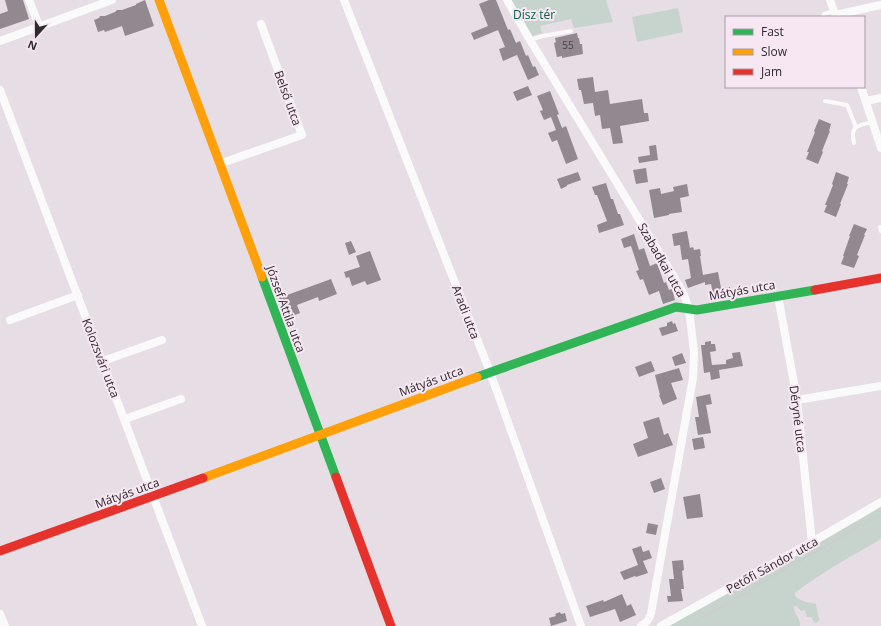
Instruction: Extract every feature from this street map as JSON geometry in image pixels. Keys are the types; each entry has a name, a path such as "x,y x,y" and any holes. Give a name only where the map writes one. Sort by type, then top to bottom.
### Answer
{"street":[{"path":"29,0 39,26"},
{"path":"0,41 112,0"},
{"name":"József Attila utca","path":"159,0 391,626"},
{"name":"Aradi utca","path":"344,0 490,372 581,626"},
{"name":"Szabadkai utca","path":"507,0 684,295 689,309 694,352 693,378 651,613 646,625"},
{"path":"830,0 835,14 881,5"},
{"name":"Belső utca","path":"220,164 302,135 261,24"},
{"path":"861,88 881,148"},
{"name":"Kolozsvári utca","path":"0,90 202,626"},
{"path":"866,100 881,98"},
{"name":"Mátyás utca","path":"0,551 490,372 676,307 697,310 881,278"},
{"path":"10,320 78,295"},
{"name":"Déryné utca","path":"778,296 797,400 812,542"},
{"path":"102,360 162,340"},
{"path":"797,400 881,386"},
{"path":"125,419 181,399"},
{"name":"Petőfi Sándor utca","path":"661,626 881,502"},
{"path":"0,614 5,626"}],"lane":[{"path":"823,16 824,14 835,14"},
{"path":"530,40 571,31"},
{"path":"826,101 847,105 856,127"},
{"path":"854,142 852,135 854,129 857,126 873,122"}],"green space":[{"name":"Dísz tér","path":"510,0 606,0 613,22 574,28 571,19 540,26 542,33 531,36"},
{"path":"678,8 683,32 637,42 632,17"},
{"path":"881,507 881,539 826,571 795,593 795,596 800,600 816,604 820,619 818,622 815,623 812,618 807,617 805,610 801,611 794,606 800,626 667,626 809,549"}],"building":[{"path":"5,0 23,0 29,19 0,29 0,14 8,11"},
{"path":"145,0 154,26 125,36 122,26 105,32 104,30 98,32 94,20 100,16 105,16 117,10 122,10"},
{"path":"489,0 496,0 508,30 510,29 516,43 520,41 526,56 528,55 533,67 535,66 539,75 528,80 517,55 503,61 499,49 505,47 498,30 474,40 471,33 488,26 479,4"},
{"path":"577,33 580,44 582,44 583,54 562,58 562,56 557,57 554,43 556,42 555,38"},
{"path":"593,77 595,92 608,90 610,104 642,99 644,113 648,113 649,121 620,126 623,143 613,144 610,128 602,129 600,115 595,116 593,103 584,104 577,79"},
{"path":"528,86 532,95 517,101 513,92"},
{"path":"550,91 559,114 557,115 562,128 566,126 578,159 566,164 557,140 552,142 548,133 556,130 551,117 544,120 540,111 543,110 537,96"},
{"path":"819,119 831,124 830,131 818,164 806,159 809,152 807,152"},
{"path":"656,145 658,160 639,163 638,157 650,155 649,146"},
{"path":"646,168 648,182 636,184 633,170"},
{"path":"578,172 581,180 561,189 557,179"},
{"path":"836,172 849,177 848,184 836,217 824,212"},
{"path":"606,183 611,199 613,199 618,214 620,214 624,225 599,233 597,225 607,221 597,195 595,195 592,187"},
{"path":"687,184 689,196 680,198 682,212 654,218 649,190 660,188 661,194 674,191 673,187"},
{"path":"854,224 867,229 857,255 859,256 854,268 841,264"},
{"path":"687,231 690,248 693,247 694,250 700,249 703,275 718,272 721,288 730,287 731,297 714,299 711,284 705,285 705,282 688,288 685,280 691,278 688,259 682,260 680,245 674,246 672,234"},
{"path":"634,234 639,250 644,248 650,266 657,263 664,283 666,282 669,290 672,289 675,300 663,304 659,291 649,295 643,279 640,280 636,271 639,270 631,246 624,248 621,239"},
{"path":"351,241 356,252 349,255 345,243"},
{"path":"370,251 381,280 367,285 365,281 352,286 349,277 346,278 344,272 360,267 356,256"},
{"path":"331,279 337,294 319,301 318,297 297,305 300,313 287,318 279,298"},
{"path":"672,321 673,324 675,323 678,331 662,336 659,328 667,326 667,323"},
{"path":"711,341 711,344 715,344 716,351 710,352 712,365 726,364 726,360 733,358 732,353 740,352 743,366 719,370 720,378 711,380 710,372 704,373 701,345 705,345 705,342"},
{"path":"682,353 686,363 675,366 672,357"},
{"path":"651,361 655,371 639,377 635,367"},
{"path":"679,368 683,380 671,383 677,399 663,405 659,395 655,375"},
{"path":"710,394 712,404 706,405 711,433 698,435 695,417 699,417 696,397"},
{"path":"659,417 664,435 668,433 673,445 638,457 633,444 648,438 643,422"},
{"path":"703,437 705,448 694,450 692,439"},
{"path":"661,478 665,489 654,493 650,482"},
{"path":"700,494 703,517 687,519 683,497"},
{"path":"648,523 658,525 656,535 646,533"},
{"path":"641,546 643,552 649,550 652,558 643,561 648,573 624,580 620,572 638,565 632,549"},
{"path":"683,560 684,570 682,571 684,589 681,589 683,601 668,602 667,596 671,596 669,579 674,579 672,561"},
{"path":"622,594 627,606 631,604 636,615 620,622 615,609 590,617 586,606 603,600 604,602"},
{"path":"560,612 561,614 565,613 567,621 551,626 549,618 556,616 555,614"}],"tram line":[{"path":"688,626 881,514"}],"traffic: fast":[{"path":"262,277 336,477"},
{"path":"477,377 676,307 697,310 815,290"}],"traffic: slow":[{"path":"159,0 262,277"},
{"path":"203,478 477,377"}],"traffic: jam":[{"path":"815,290 881,278"},
{"path":"336,477 391,626"},
{"path":"0,551 203,478"}]}
